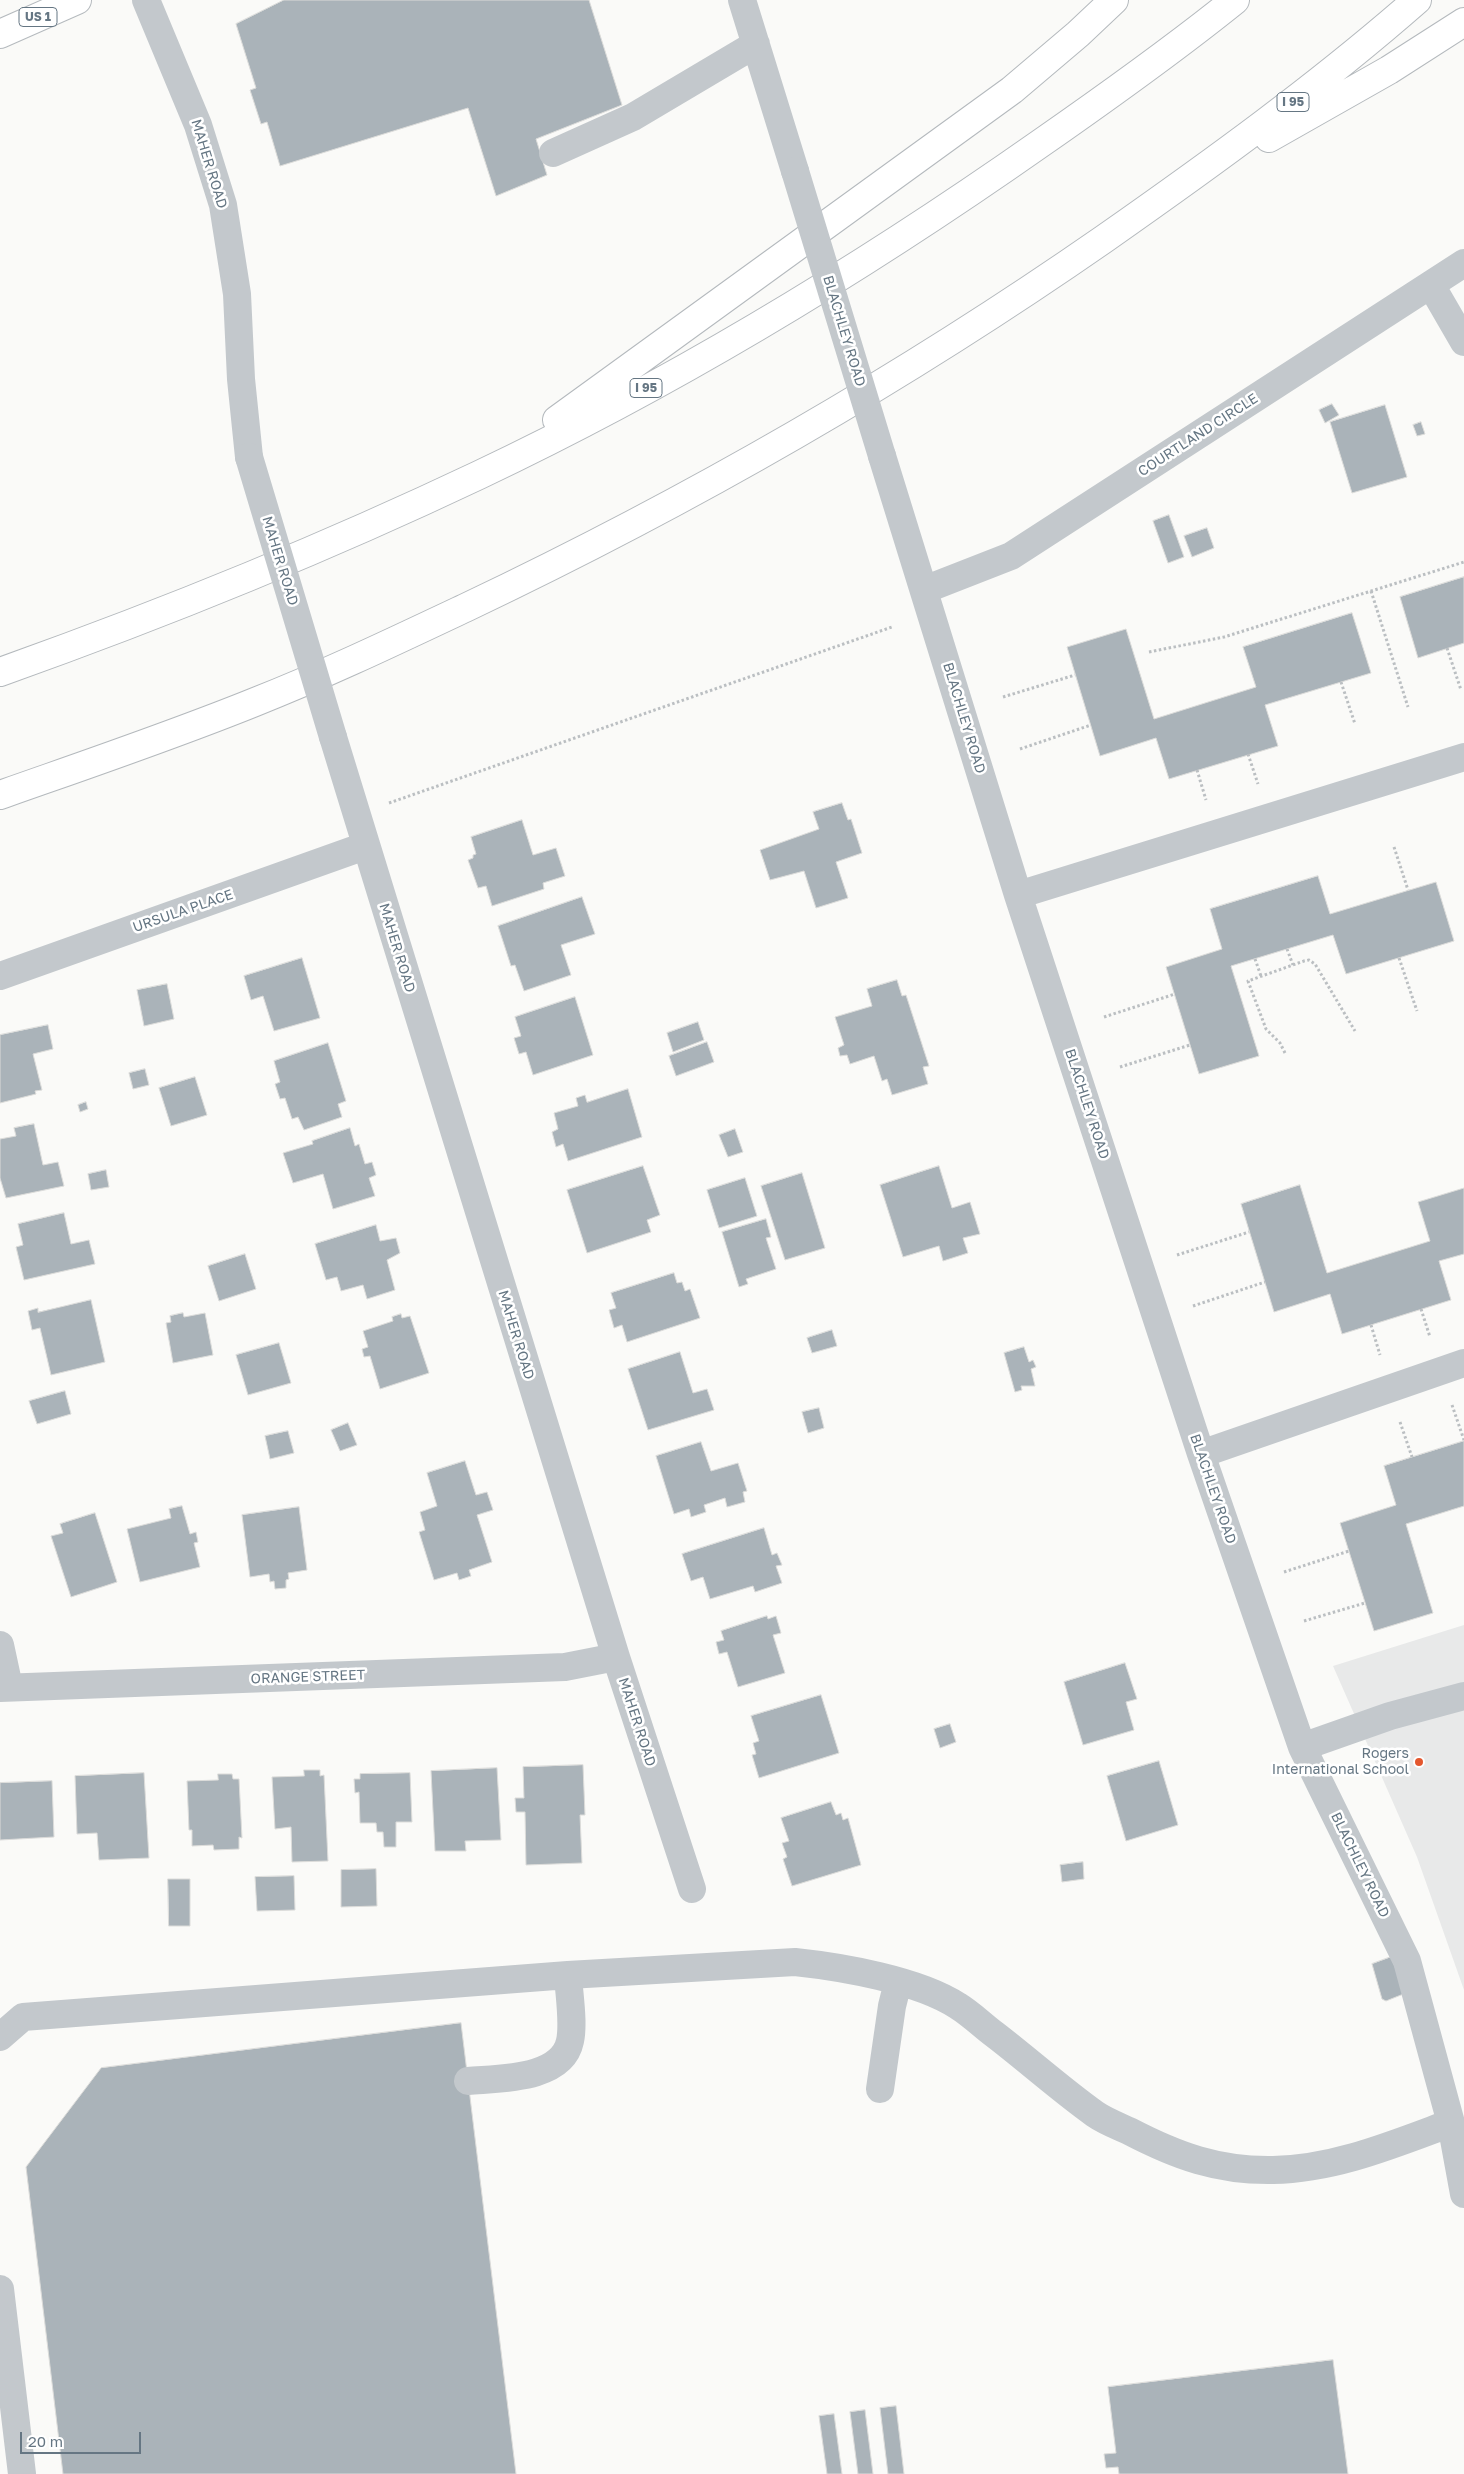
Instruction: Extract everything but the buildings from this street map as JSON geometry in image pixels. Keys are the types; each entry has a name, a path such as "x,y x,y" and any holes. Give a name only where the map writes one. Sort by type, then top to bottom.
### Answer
{"main road":[{"name":"US 1","path":"0,34 77,0"},
{"path":"483,474 1012,90 1078,34 1114,0"},
{"name":"I 95","path":"0,672 212,593 352,534 483,474 611,408 740,336 865,260 985,182 1106,98 1236,0"},
{"name":"I 95","path":"0,795 117,755 256,702 392,643 526,579 640,521 788,441 916,363 1040,283 1163,197 1281,111 1417,0"},
{"path":"1163,197 1389,70 1464,22"}],"street":[{"name":"MAHER ROAD","path":"146,0 198,125 223,205 237,294 241,378 249,457 365,846 616,1657 692,1889"},
{"name":"BLACHLEY ROAD","path":"742,0 1018,895 1200,1454 1302,1747 1408,1961 1451,2123 1464,2194"},
{"path":"553,153 633,117 756,44"},
{"name":"COURTLAND CIRCLE","path":"924,590 1011,556 1464,263"},
{"path":"1431,284 1464,342"},
{"path":"1018,895 1464,758"},
{"name":"URSULA PLACE","path":"0,976 365,846"},
{"path":"1200,1454 1464,1363"},
{"path":"0,1645 4,1688"},
{"name":"ORANGE STREET","path":"4,1688 565,1667 616,1657"},
{"path":"1302,1747 1390,1716 1464,1696"},
{"path":"0,2037 24,2017 568,1975 795,1962 822,1965 898,1982 930,1992 958,2005 1096,2115 1153,2144 1190,2159 1230,2169 1274,2170 1314,2166 1349,2159 1451,2123"},
{"path":"468,2081 530,2075 557,2062 566,2053 570,2040 568,1975"},
{"path":"880,2088 892,2006 898,1982"},
{"path":"0,2289 22,2474"}],"path":[{"path":"1149,652 1224,638 1464,562"},
{"path":"1371,591 1408,707"},
{"path":"386,804 892,627"},
{"path":"1447,648 1461,690"},
{"path":"1004,697 1075,675"},
{"path":"1342,682 1355,724"},
{"path":"1020,749 1091,725"},
{"path":"1248,754 1260,792"},
{"path":"1197,770 1208,808"},
{"path":"1394,847 1408,890"},
{"path":"1287,949 1293,965"},
{"path":"1399,958 1417,1011"},
{"path":"1255,959 1262,976"},
{"path":"1285,1053 1280,1043 1266,1029 1248,981 1293,965 1313,961 1355,1031"},
{"path":"1104,1017 1175,994"},
{"path":"1120,1067 1190,1045"},
{"path":"1177,1255 1249,1232"},
{"path":"1193,1306 1265,1282"},
{"path":"1421,1310 1433,1347"},
{"path":"1371,1325 1383,1363"},
{"path":"1452,1402 1464,1440"},
{"path":"1399,1419 1412,1457"},
{"path":"1284,1572 1349,1551"},
{"path":"1304,1622 1365,1603"}],"shaded area":[{"name":"Rogers International School","path":"1464,1625 1464,1990 1417,1857 1333,1666"}],"place":[{"name":"Rogers International School","path":"1419,1762"}]}
